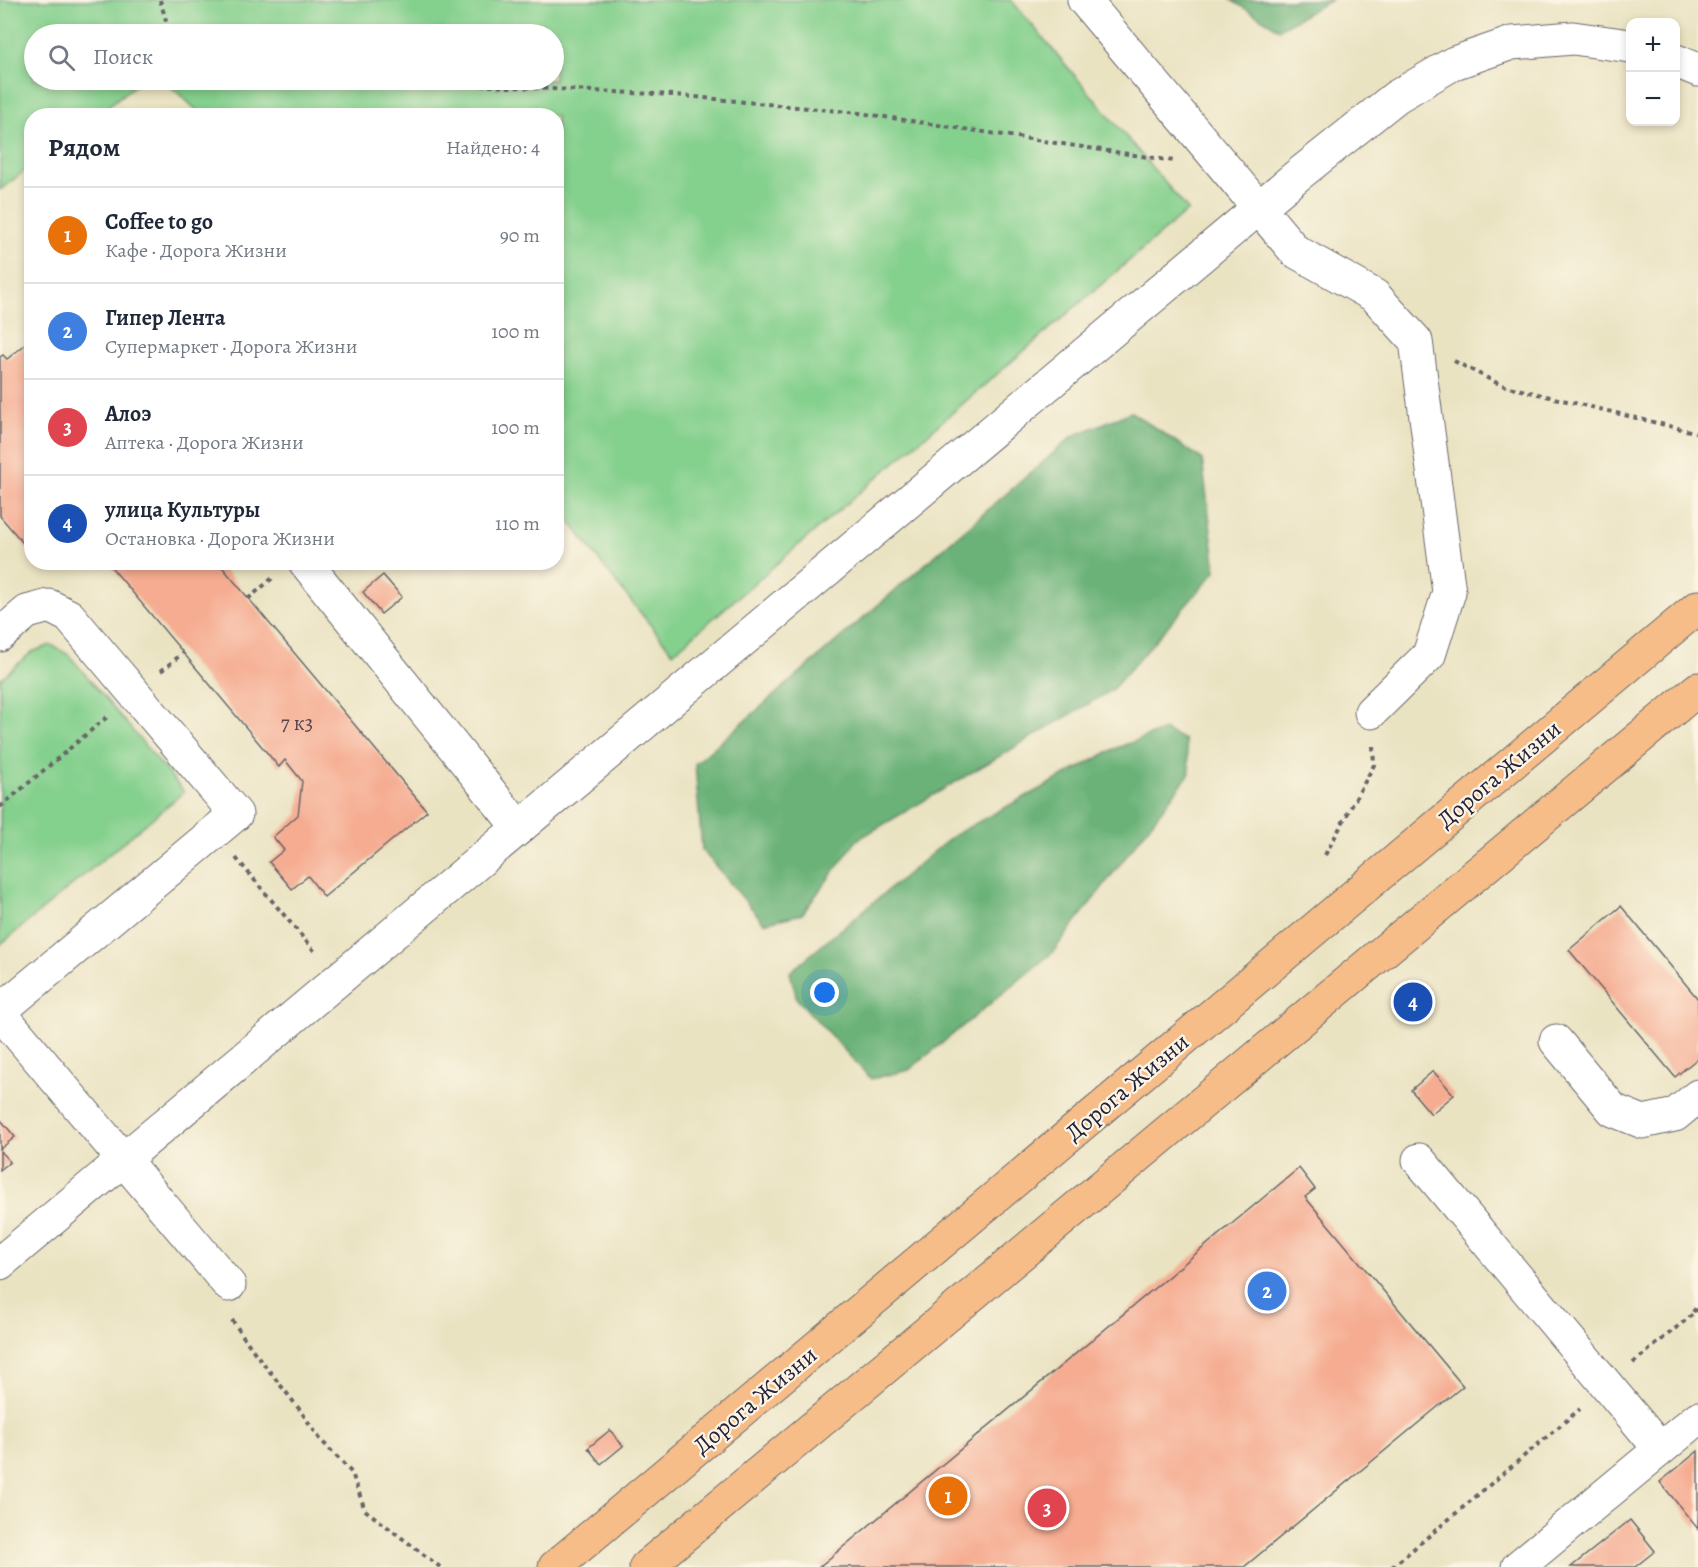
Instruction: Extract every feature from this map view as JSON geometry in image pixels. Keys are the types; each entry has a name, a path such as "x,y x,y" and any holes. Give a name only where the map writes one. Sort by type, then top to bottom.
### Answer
{"main road":[{"name":"Дорога Жизни","path":"555,1567 1698,607"},
{"path":"651,1564 1698,689"}],"street":[{"path":"1084,0 1295,251 1375,296 1416,341 1449,592 1430,655 1371,712"},
{"path":"0,1263 1258,208 1396,97 1454,63 1512,43 1574,38 1626,45"},
{"path":"1680,63 1698,70"},
{"path":"297,570 519,828"},
{"path":"0,635 27,612 49,606 69,616 236,814 0,1012 229,1285"},
{"path":"1556,1041 1613,1110 1642,1122 1675,1115 1698,1096"},
{"path":"1419,1160 1660,1449"},
{"path":"1518,1567 1698,1418"}],"path":[{"path":"160,0 167,24"},
{"path":"564,90 674,95 847,112 1181,162"},
{"path":"1416,341 1501,385 1698,433"},
{"path":"248,599 288,570"},
{"path":"0,807 183,653"},
{"path":"1325,855 1374,765 1371,712"},
{"path":"214,832 338,980"},
{"path":"229,1285 232,1320 320,1439 352,1473 364,1510 440,1567"},
{"path":"1690,1315 1698,1305"},
{"path":"1392,1567 1698,1310"}],"green space":[{"path":"0,0 1011,0 1188,210 673,653 564,514 564,108 194,108 175,90 564,90 564,24 24,24 24,90 129,90 105,108 24,108 24,171 0,190"},
{"path":"1231,0 1331,0 1279,29"},
{"path":"1131,412 1202,459 1216,571 1112,690 857,840 802,914 764,923 702,850 695,764 1073,436"},
{"path":"51,645 69,655 184,792 0,945 0,679 32,652"},
{"path":"1164,730 1185,740 1190,773 1052,953 909,1070 871,1079 797,999 790,972 954,835 1114,749"}],"building":[{"path":"24,345 24,544 0,516 0,357 3,355 7,359"},
{"path":"114,570 225,570 427,811 324,897 308,876 292,889 269,862 284,850 273,837 298,815 302,781 285,760 279,767"},
{"path":"383,575 402,597 381,614 363,592"},
{"path":"1621,906 1698,999 1698,1058 1675,1077 1569,950"},
{"path":"1433,1071 1454,1095 1431,1114 1411,1090"},
{"path":"0,1119 15,1137 0,1149"},
{"path":"0,1151 10,1162 0,1170"},
{"path":"1299,1168 1315,1189 1305,1197 1463,1386 1244,1567 819,1567"},
{"path":"610,1430 623,1446 601,1464 588,1448"},
{"path":"1698,1451 1698,1529 1660,1482"},
{"path":"1630,1520 1655,1551 1635,1567 1571,1567"}],"place":[{"name":"улица Культуры","path":"1413,1002"},
{"name":"Гипер Лента","path":"1267,1291"},
{"name":"Coffee to go","path":"948,1496"},
{"name":"Алоэ","path":"1047,1508"}]}
